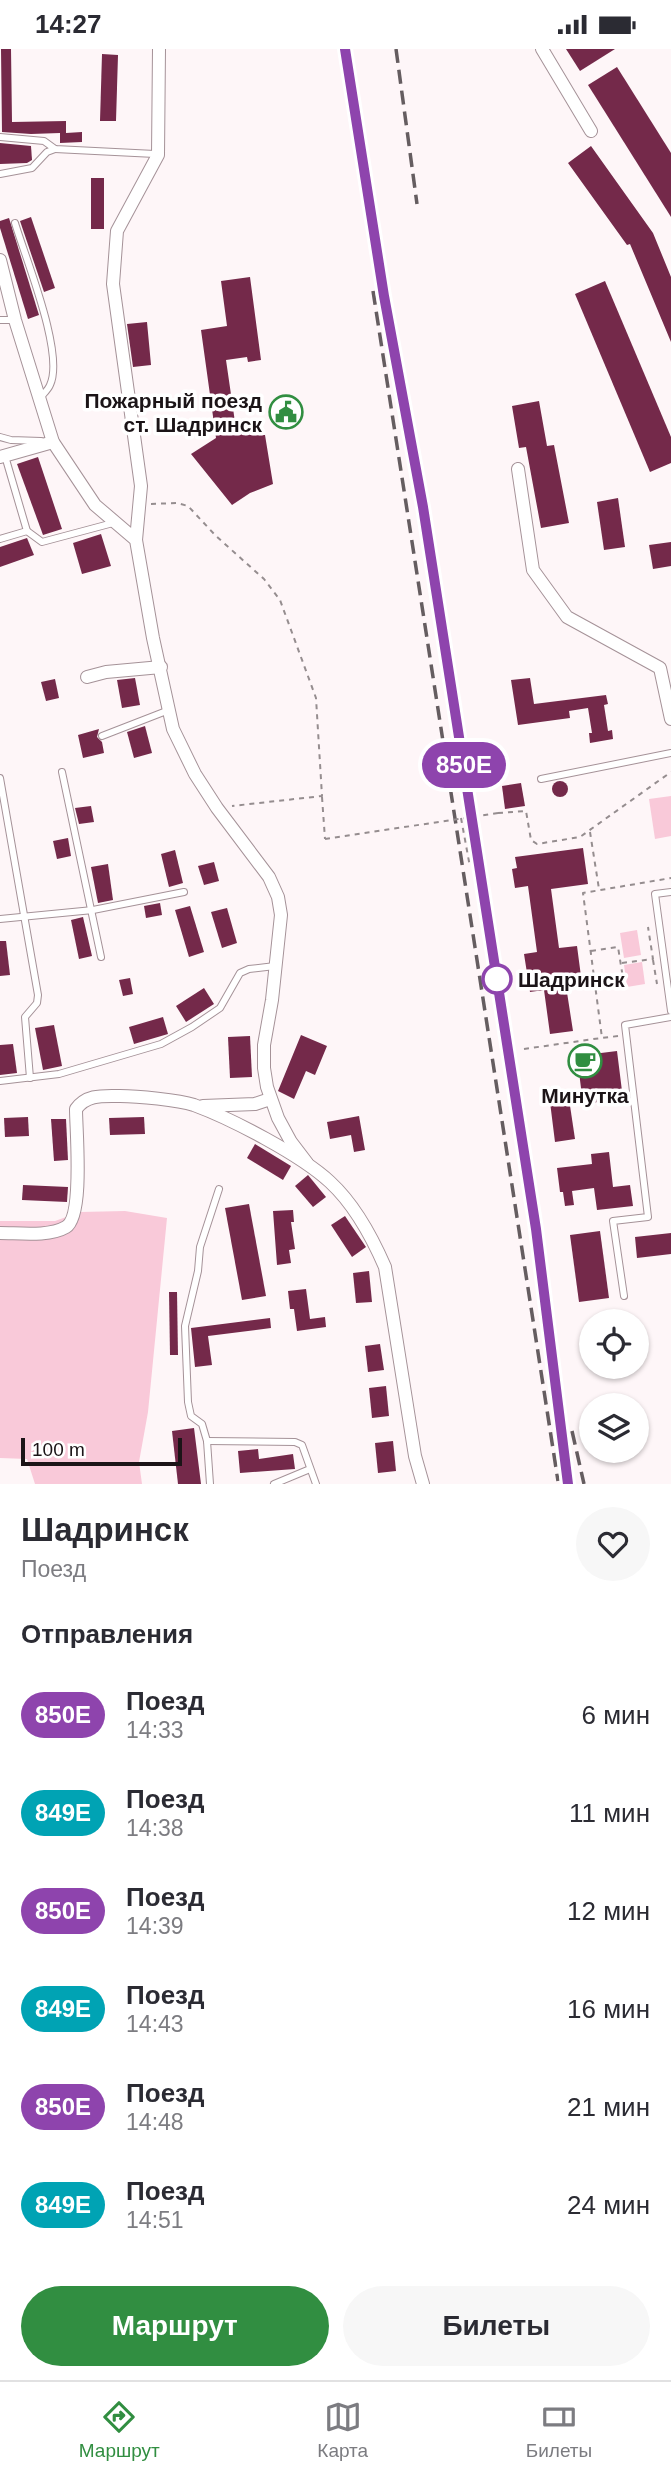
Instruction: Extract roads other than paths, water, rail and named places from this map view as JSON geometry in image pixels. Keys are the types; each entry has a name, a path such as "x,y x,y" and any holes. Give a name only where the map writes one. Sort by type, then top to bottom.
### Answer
{"street":[{"path":"159,49 159,155 117,231 113,283 141,486 136,540 173,729 195,774 217,808 263,868 278,897 281,915 264,1045 264,1068 270,1098 291,1142 307,1163"},
{"path":"542,49 591,131"},
{"path":"0,260 15,320 53,442 95,505 136,540"},
{"path":"2,456 53,442"},
{"path":"518,468 533,570 567,617 660,669 671,719"},
{"path":"87,677 106,672 161,667"},
{"path":"0,1233 45,1232 65,1228 73,1221 77,1201 76,1109 82,1101 93,1096 127,1096 195,1106 255,1104 270,1098"},
{"path":"195,1106 230,1121 307,1163 331,1183 373,1239 385,1267 415,1456 423,1484"}],"lane":[{"path":"0,137 44,141 55,149"},
{"path":"0,174 32,168 47,152 55,149 155,155"},
{"path":"15,223 51,338 53,373 50,386 40,398"},
{"path":"0,320 15,320"},
{"path":"0,437 53,442"},
{"path":"2,456 27,531 42,542 115,522"},
{"path":"0,539 27,531"},
{"path":"102,736 169,710"},
{"path":"541,779 671,753"},
{"path":"62,772 101,957"},
{"path":"0,778 38,995 37,1003 25,1017 30,1078"},
{"path":"0,919 93,911 184,892"},
{"path":"671,892 655,894 671,1011"},
{"path":"0,1081 60,1074 161,1044 220,1008 240,973 249,969 275,966"},
{"path":"624,1296 612,1221 648,1216 625,1025 671,1017"},
{"path":"211,1484 207,1441 202,1424 191,1416 188,1402 185,1327 198,1271 200,1247 219,1189"},
{"path":"207,1441 295,1442 302,1445 317,1484"},
{"path":"274,1484 310,1469"}],"railway":[{"path":"345,49 384,296 423,507 536,1229 568,1484"},
{"path":"396,49 417,204"},
{"path":"373,291 558,1481"},
{"path":"572,1431 584,1484"}],"train":[{"name":"850Е","path":"345,49 384,296 423,507 536,1229 568,1484"}],"place":[{"name":"Пожарный поезд ст. Шадринск","path":"286,412"},
{"name":"Шадринск","path":"497,979"},
{"name":"Минутка","path":"585,1061"}]}
